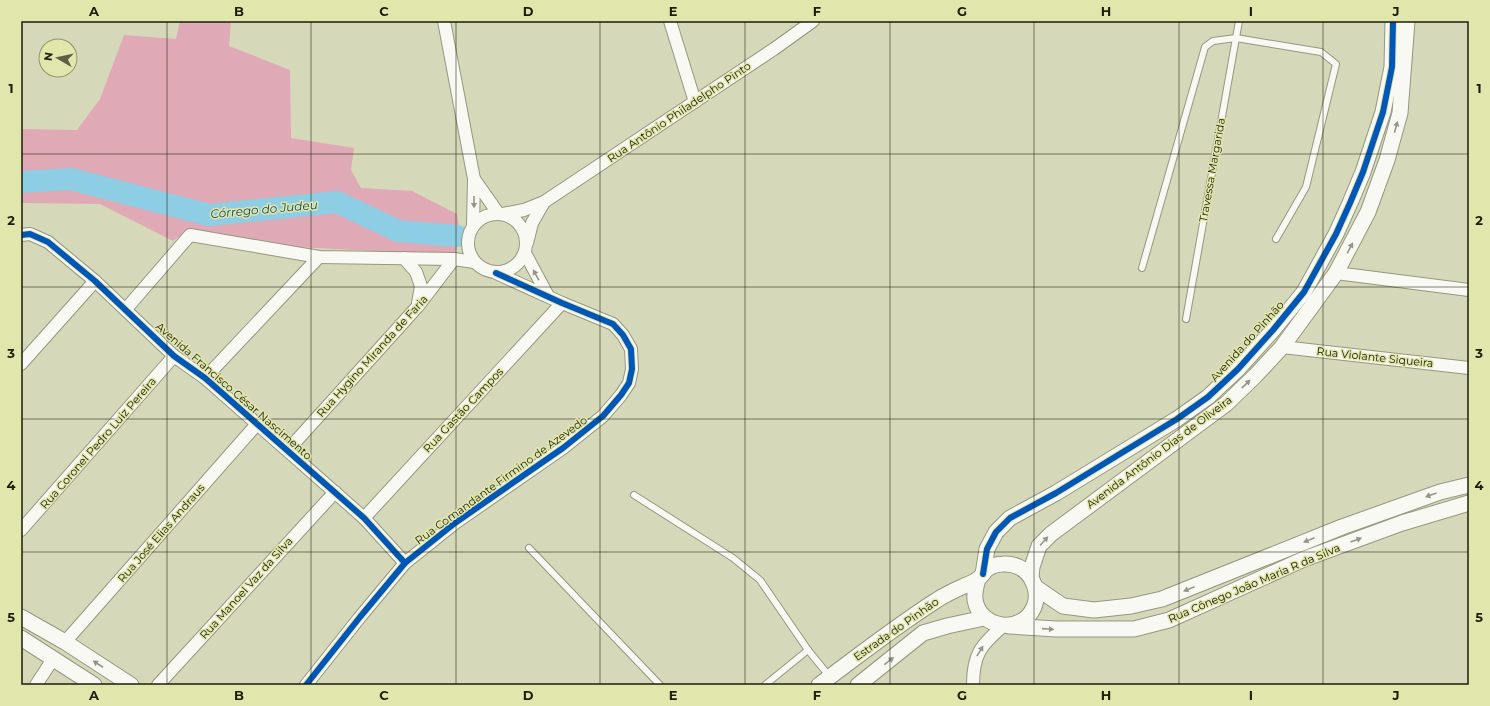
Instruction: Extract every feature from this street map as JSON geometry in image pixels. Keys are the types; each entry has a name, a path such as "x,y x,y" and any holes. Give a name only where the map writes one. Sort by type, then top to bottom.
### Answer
{"street":[{"path":"444,21 474,179 474,225"},
{"name":"Rua Antônio Philadelpho Pinto","path":"544,202 813,21"},
{"name":"Avenida do Pinhão","path":"980,577 987,549 996,532 1010,518 1056,493 1208,398 1238,369 1304,292 1336,234 1350,203 1363,172 1383,112 1392,67 1393,21"},
{"name":"Avenida Antônio Dias de Oliveira","path":"1033,582 1032,566 1039,546 1051,534 1226,404 1255,376 1282,346 1336,273 1368,212 1387,160 1400,113 1407,21"},
{"path":"673,22 694,102"},
{"path":"474,179 500,214 517,222 522,228 525,236 526,248 548,296"},
{"path":"544,202 532,223 526,248 520,261 514,268 496,273 480,268 474,262 469,253 467,243 469,234 479,219 486,215 524,210 544,202"},
{"name":"Avenida Francisco César Nascimento","path":"21,235 30,234 48,242 95,281 174,356 205,378 364,518 405,563"},
{"path":"126,309 190,235 319,257 454,259 474,262"},
{"path":"205,378 319,257"},
{"path":"404,258 416,272 421,286 418,306"},
{"name":"Rua Hygino Miranda de Faria","path":"288,450 418,306 454,259"},
{"name":"Rua Comandante Firmino de Azevedo","path":"306,685 405,563 455,523 563,448 603,416 629,383 632,369 631,349 623,334 613,324 496,273"},
{"path":"1336,273 1469,290"},
{"path":"21,364 95,281"},
{"name":"Rua Gastão Campos","path":"364,518 562,303"},
{"name":"Rua Violante Siqueira","path":"1282,346 1469,368"},
{"name":"Rua Coronel Pedro Luiz Pereira","path":"21,530 174,356"},
{"name":"Rua José Elias Andraus","path":"65,642 257,424"},
{"name":"Rua Cônego João Maria R da Silva","path":"1033,582 1063,606 1094,610 1131,606 1162,599 1342,527 1440,492 1469,485"},
{"name":"Rua Manoel Vaz da Silva","path":"158,685 334,492"},
{"name":"Rua Cônego João Maria R da Silva","path":"1006,626 1056,629 1134,629 1169,620 1304,559 1402,523 1469,503"},
{"path":"973,685 973,669 976,657 986,641 1006,626 1019,623 1028,616 1034,607 1036,597 1033,582 1023,569 1014,565 1004,564 994,566 980,577 975,589 975,600 978,609 984,618 993,623 1006,626"},
{"name":"Estrada do Pinhão","path":"824,681 900,624 947,594 980,577"},
{"path":"21,617 65,642 131,685"},
{"name":"Estrada do Pinhão","path":"858,685 923,633 984,618"},
{"path":"21,638 94,685"},
{"path":"36,685 53,660"}],"lane":[{"name":"Travessa Margarida","path":"1186,319 1239,21"},
{"path":"1142,268 1205,47 1213,41 1236,38 1321,52 1336,64 1306,187 1276,238"},
{"path":"634,495 733,558 760,580 808,650 824,681"},
{"path":"529,548 660,685"},
{"path":"765,685 808,650"}],"shaded area":[{"path":"180,21 220,21 231,23 229,46 290,70 291,138 354,148 351,170 361,188 412,191 457,214 460,234 455,255 297,247 187,231 173,241 100,204 21,203 21,129 77,130 100,99 124,35 176,39"}],"waterway":[{"name":"Córrego do Judeu","path":"21,182 71,179 209,215 337,202 398,231 457,236"}],"cycle path":[{"path":"983,574 987,549 996,532 1010,518 1056,493 1177,419 1208,397 1238,369 1304,292 1336,234 1350,203 1363,172 1383,112 1392,67 1393,21"},
{"path":"21,235 30,234 48,242 95,281 174,356 205,378 364,518 405,563"},
{"path":"306,685 405,563 455,523 563,448 603,416 629,383 632,369 631,349 623,335 613,324 496,273"}]}
